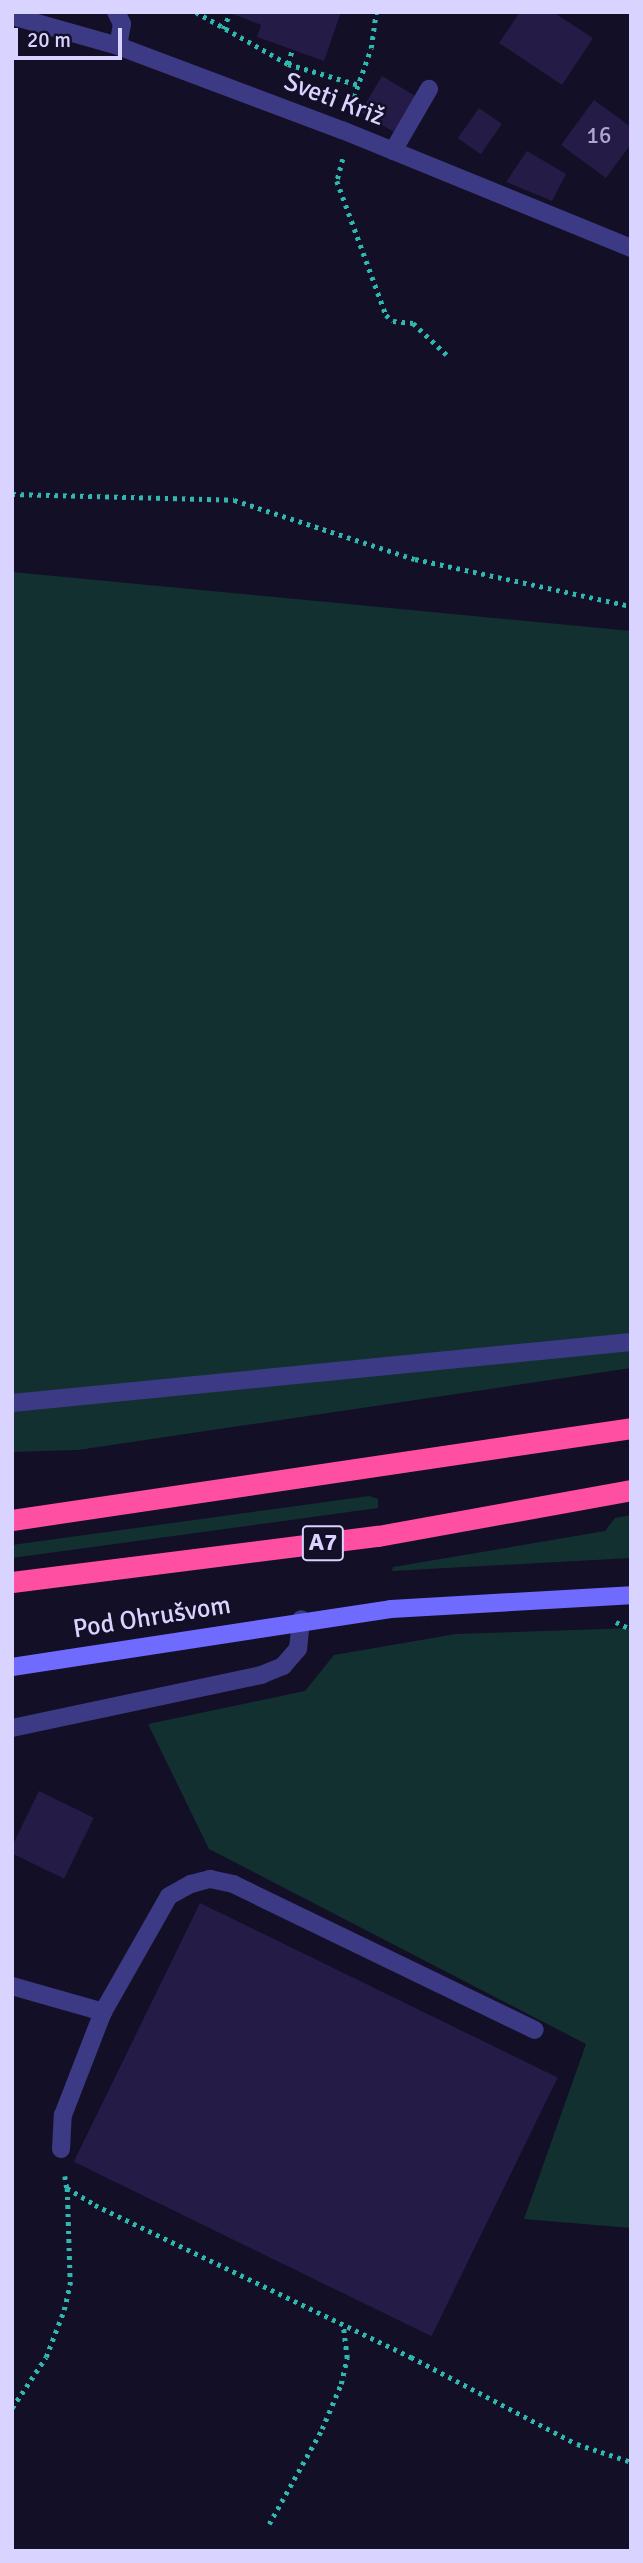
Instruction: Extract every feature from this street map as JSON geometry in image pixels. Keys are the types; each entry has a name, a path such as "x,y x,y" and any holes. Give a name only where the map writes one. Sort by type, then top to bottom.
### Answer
{"highway":[{"path":"12,1520 631,1428"},
{"name":"A7","path":"12,1582 378,1536 631,1490"}],"street":[{"path":"116,12 122,24 118,46"},
{"name":"Sveti Križ","path":"12,16 118,46 345,122 393,151 631,248"},
{"path":"393,151 429,89"},
{"path":"12,1403 631,1342"},
{"name":"Pod Ohrušvom","path":"12,1667 301,1619 453,1603 631,1595"},
{"path":"12,1728 88,1708 261,1675 283,1666 298,1648 301,1619"},
{"path":"61,2149 63,2115 103,2012 169,1896 210,1879 233,1884 535,2030"},
{"path":"12,1986 103,2012"}],"path":[{"path":"197,12 288,64 359,85"},
{"path":"345,122 377,24 376,12"},
{"path":"223,29 230,13"},
{"path":"288,64 292,50"},
{"path":"343,160 337,181 386,315 393,321 413,323 447,355"},
{"path":"12,494 234,500 415,559 631,606"},
{"path":"12,2408 46,2357 64,2311 70,2285 67,2188 61,2149"},
{"path":"67,2188 578,2444 631,2462"},
{"path":"269,2524 341,2385 346,2358 343,2326"}],"green space":[{"path":"12,572 631,631 631,1368 78,1450 12,1452"},
{"path":"369,1496 378,1499 378,1508 12,1558 12,1545"},
{"path":"631,1515 631,1558 392,1571 393,1567 605,1531 615,1518"},
{"path":"631,1628 631,2228 524,2219 586,2044 209,1849 148,1724 305,1691 334,1655 456,1634"}],"building":[{"path":"228,12 341,12 324,61 257,37 261,25"},
{"path":"520,12 553,12 593,38 562,85 499,43"},
{"path":"382,76 415,96 394,132 360,112"},
{"path":"594,100 631,127 631,144 606,178 561,145"},
{"path":"479,108 502,124 481,154 458,138"},
{"path":"527,151 566,174 552,201 506,182"},
{"path":"39,1791 94,1818 64,1879 12,1853 12,1846"},
{"path":"200,1903 558,2077 431,2336 74,2162"}]}
